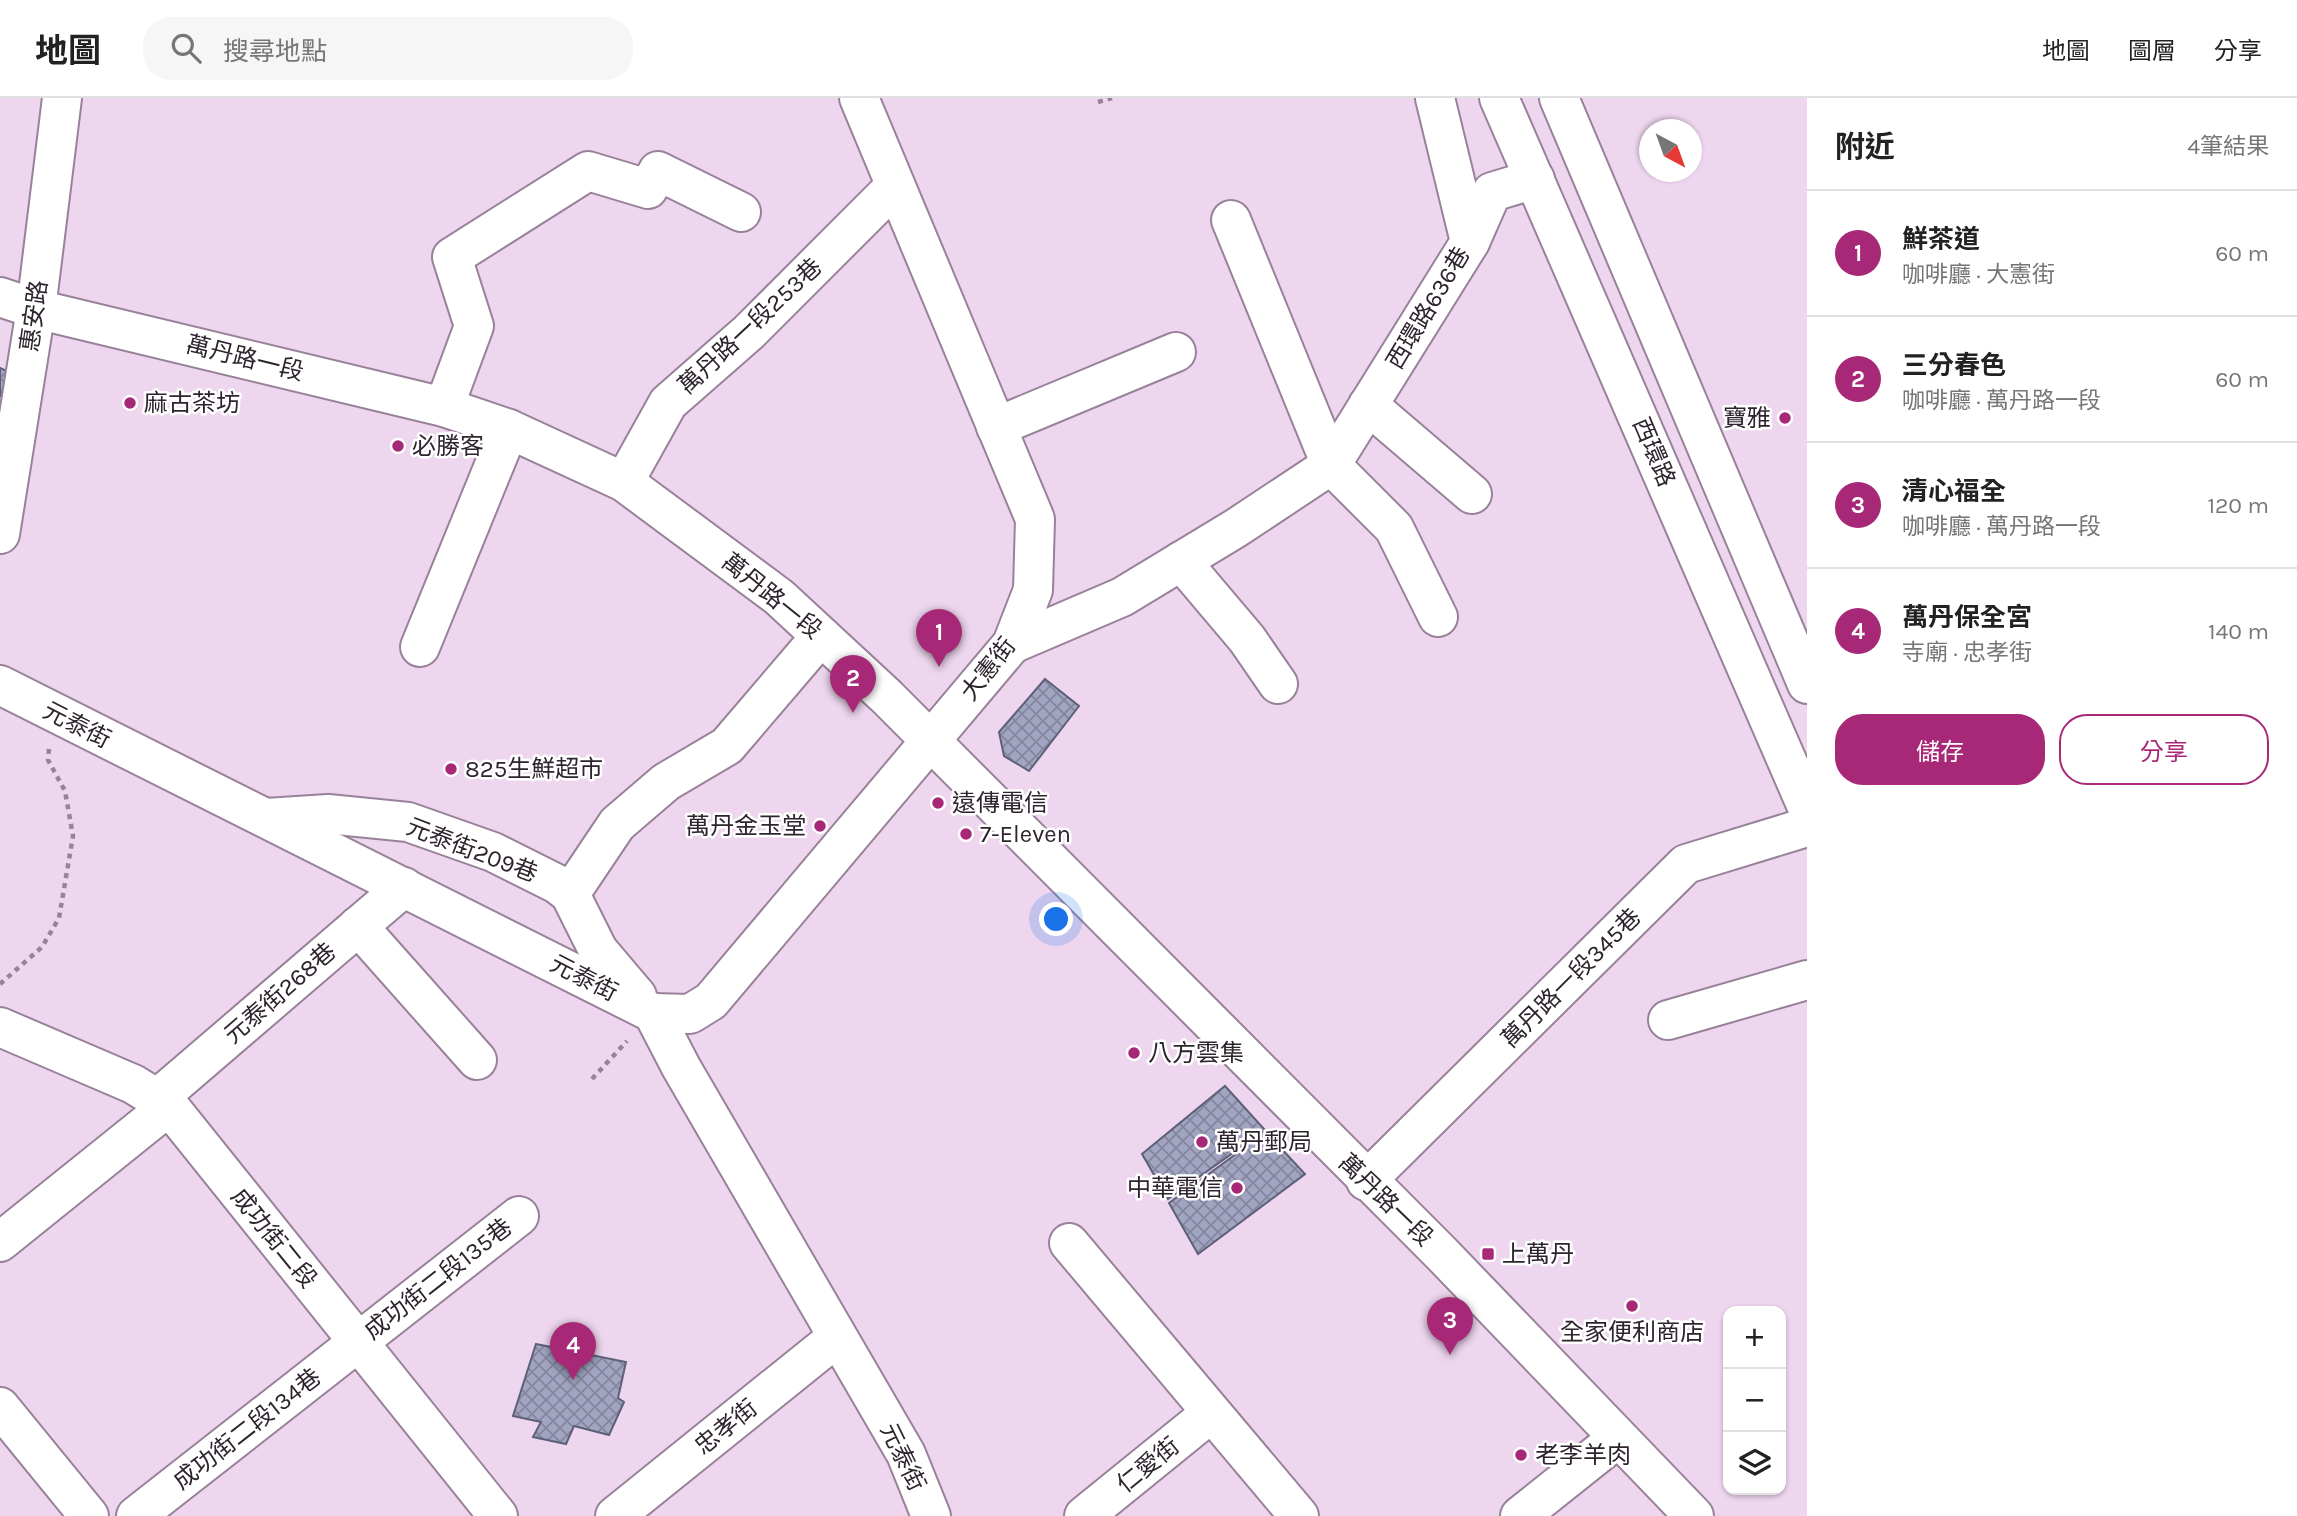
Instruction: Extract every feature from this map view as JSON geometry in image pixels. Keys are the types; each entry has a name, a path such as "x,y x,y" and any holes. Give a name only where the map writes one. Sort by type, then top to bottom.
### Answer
{"street":[{"name":"惠安路","path":"0,534 36,309 62,98"},
{"name":"大憲街","path":"653,1013 690,1014 711,1001 1012,644 1033,590 1035,519 859,98"},
{"name":"西環路636巷","path":"1012,644 1122,597 1331,465 1470,242 1436,98"},
{"name":"西環路","path":"1499,98 1807,807"},
{"name":"西環路","path":"1559,98 1807,684"},
{"path":"444,407 474,326 452,257 588,171 648,190 658,172 741,212"},
{"path":"1470,242 1492,192 1535,179"},
{"name":"萬丹路一段253巷","path":"624,482 668,403 750,332 895,186"},
{"path":"1231,220 1331,465 1394,528 1438,617"},
{"name":"萬丹路一段","path":"0,297 36,309 444,407 509,429 624,482 779,597 930,741 1366,1181 1442,1254 1693,1516"},
{"path":"996,427 1176,352"},
{"path":"1368,405 1472,494"},
{"path":"420,647 509,429"},
{"path":"1181,561 1247,639 1278,684"},
{"path":"653,1013 598,950 570,894 617,824 666,782 727,746 821,636"},
{"name":"元泰街","path":"0,685 61,718 653,1013 836,1338 906,1454 931,1516"},
{"name":"元泰街209巷","path":"265,818 328,814 408,822 493,852 557,884 570,894"},
{"name":"萬丹路一段345巷","path":"1366,1181 1686,863 1807,827"},
{"name":"元泰街268巷","path":"0,1242 163,1103 404,887"},
{"path":"358,926 477,1060"},
{"path":"1668,1020 1807,980"},
{"name":"成功街二段","path":"0,1027 133,1084 163,1103 498,1516"},
{"name":"成功街二段135巷","path":"358,1342 519,1216"},
{"path":"1069,1243 1299,1516"},
{"name":"忠孝街","path":"615,1516 836,1338"},
{"name":"成功街二段134巷","path":"136,1516 358,1342"},
{"path":"0,1407 89,1516"},
{"name":"仁愛街","path":"1084,1516 1211,1413"},
{"path":"1520,1516 1618,1438"}],"path":[{"path":"1098,102 1112,98"},
{"path":"0,985 42,947 58,918 72,836 65,791 48,760 50,740 61,718"},
{"path":"592,1079 653,1013"}],"building":[{"path":"0,368 11,373 0,397"},
{"path":"1045,679 1079,706 1029,771 1004,756 999,732"},
{"name":"萬丹郵局","path":"1225,1086 1265,1130 1168,1199 1142,1154"},
{"name":"中華電信","path":"1266,1132 1305,1174 1198,1254 1169,1203"},
{"path":"536,1344 626,1362 618,1398 624,1402 609,1435 574,1426 566,1444 533,1437 541,1422 513,1416"}],"place":[{"name":"麻古茶坊","path":"130,403"},
{"name":"寶雅","path":"1785,418"},
{"name":"必勝客","path":"398,446"},
{"name":"鮮茶道","path":"939,667"},
{"name":"三分春色","path":"853,713"},
{"name":"825生鮮超市","path":"451,769"},
{"name":"遠傳電信","path":"938,803"},
{"name":"萬丹金玉堂","path":"820,826"},
{"name":"7-Eleven","path":"966,834"},
{"name":"八方雲集","path":"1134,1053"},
{"name":"萬丹郵局","path":"1202,1142"},
{"name":"中華電信","path":"1237,1188"},
{"name":"上萬丹","path":"1488,1254"},
{"name":"全家便利商店","path":"1632,1306"},
{"name":"清心福全","path":"1450,1355"},
{"name":"萬丹保全宮","path":"573,1380"},
{"name":"老李羊肉","path":"1521,1455"}]}
